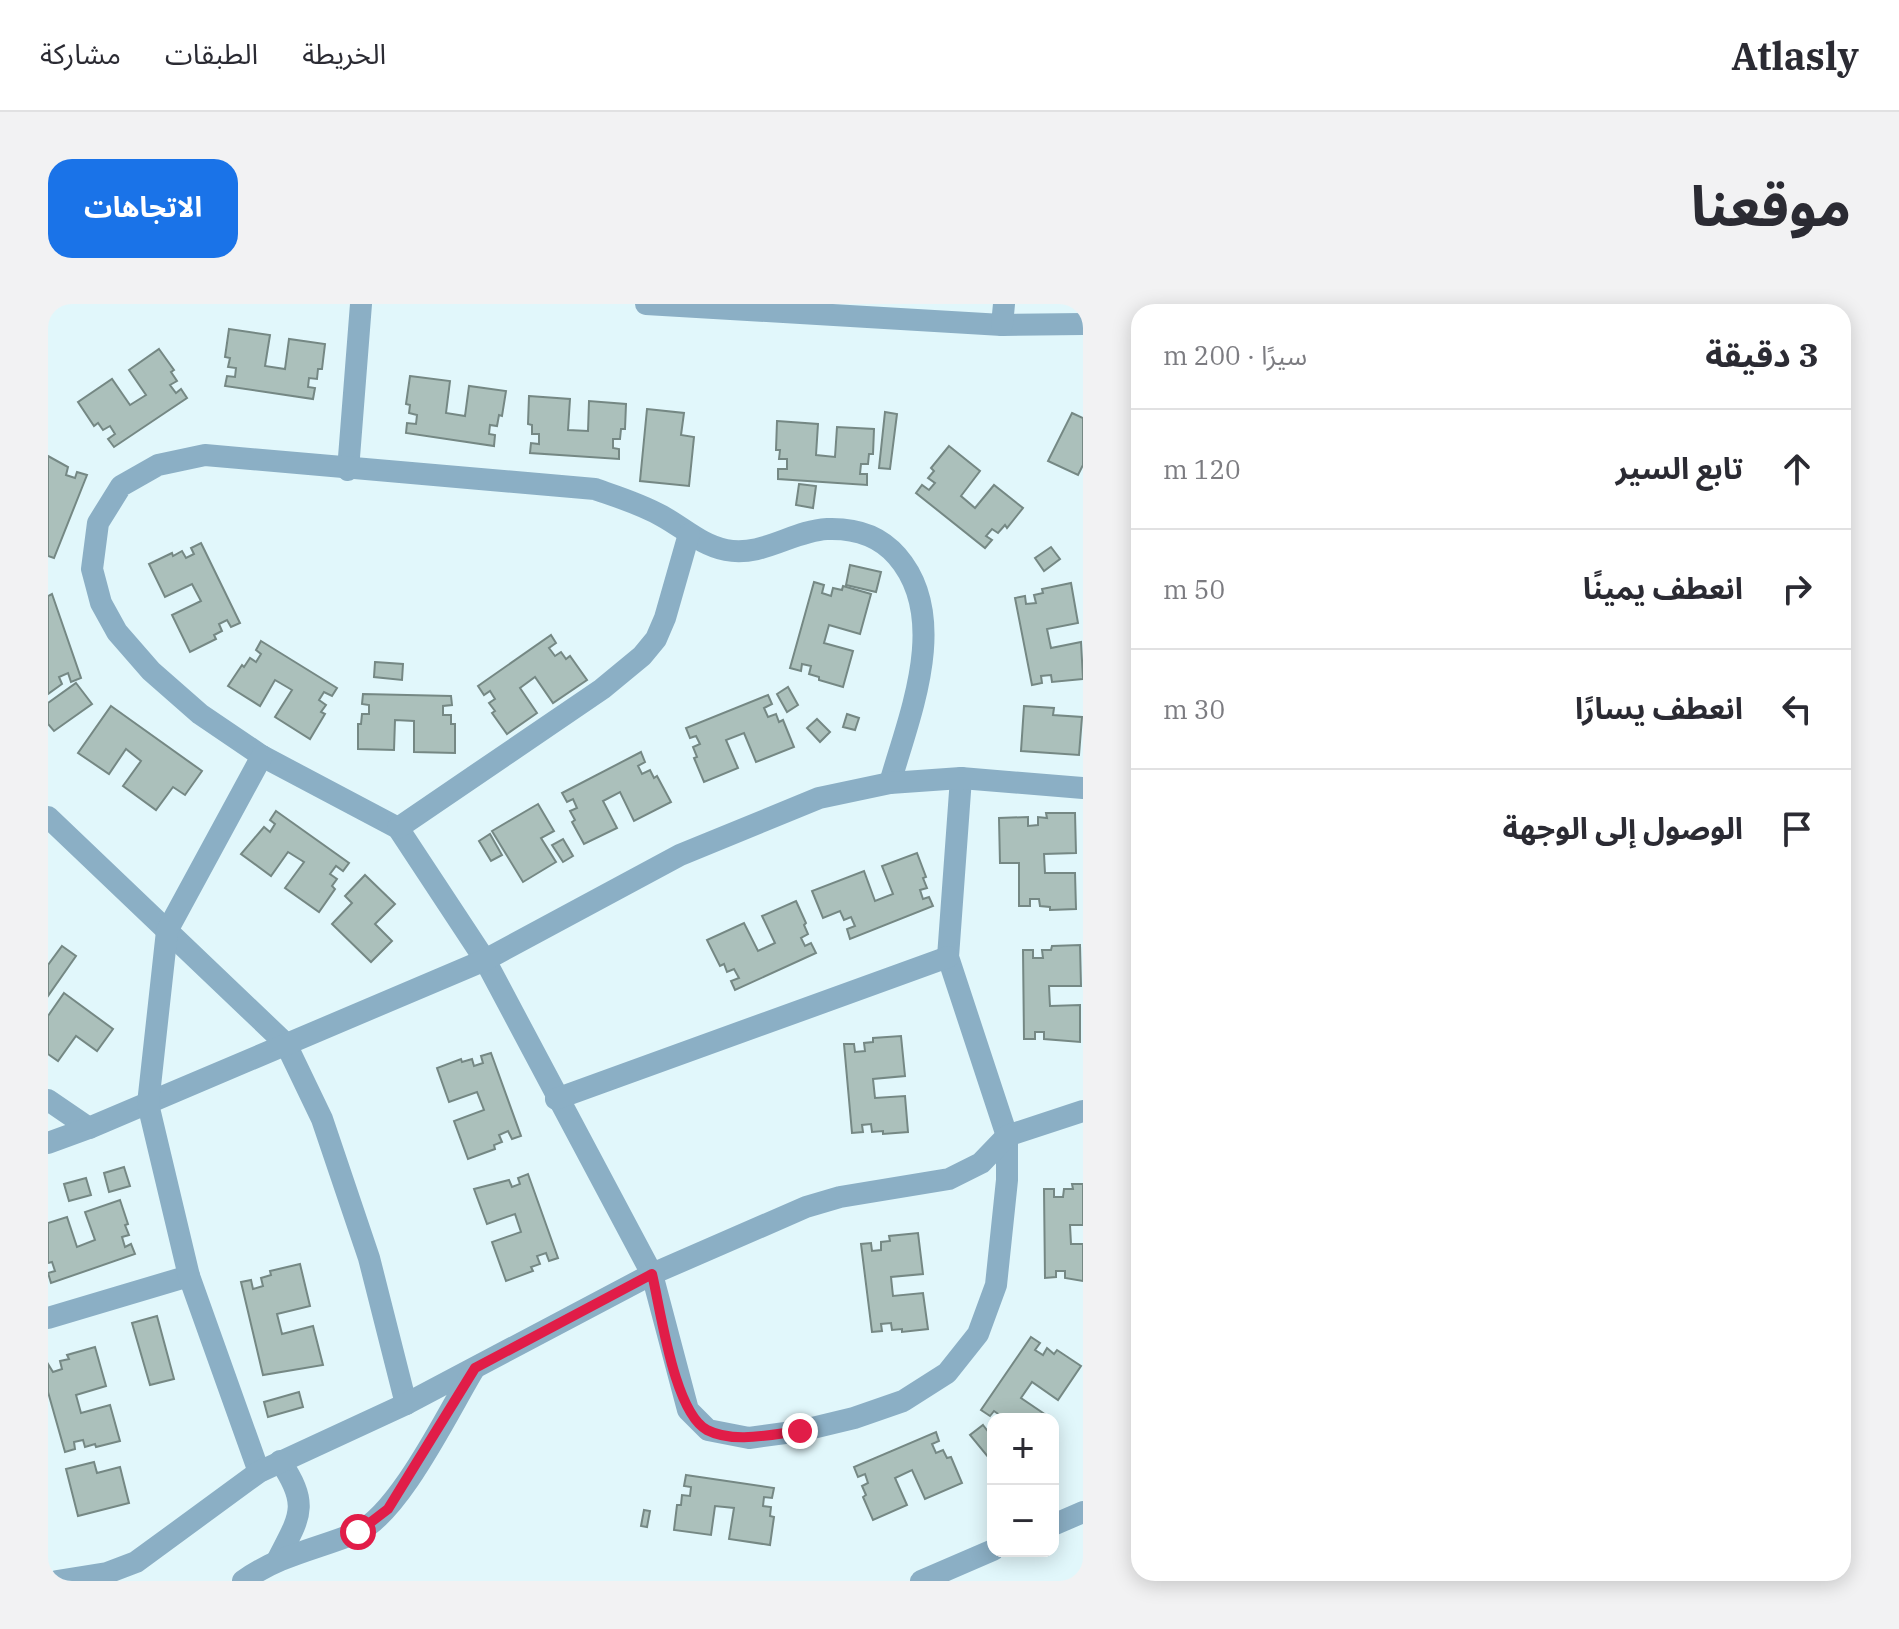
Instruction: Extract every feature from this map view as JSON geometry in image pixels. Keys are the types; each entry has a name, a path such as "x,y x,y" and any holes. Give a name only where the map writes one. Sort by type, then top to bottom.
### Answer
{"street":[{"path":"348,470 361,304"},
{"path":"646,304 1003,315 1083,324"},
{"path":"890,783 916,691 923,638 919,593 906,566 873,536 849,529 822,529 753,550 729,551 689,534 642,506 595,489 348,470 268,458 205,455 158,465 121,486 98,523 92,569 101,603 117,632 151,671 200,714 262,756 398,828 485,960 556,1099 652,1274 684,1400 688,1410 708,1430 749,1438 800,1431 854,1418 903,1401 947,1373 978,1334 996,1285 1007,1180 1007,1136 948,957 961,778"},
{"path":"398,828 602,689 642,656 656,639 665,618 689,534"},
{"path":"259,1472 189,1276 148,1104 167,931 262,756"},
{"path":"48,1143 148,1104 485,960 680,855 819,798 890,783 961,778 1083,788"},
{"path":"48,817 286,1044 322,1119 364,1244 406,1404"},
{"path":"556,1099 948,957"},
{"path":"48,1100 89,1128"},
{"path":"57,1581 107,1573 136,1562 259,1472 406,1404 652,1274 806,1207 840,1197 919,1186 963,1173 981,1163 1007,1136 1083,1111"},
{"path":"48,1318 189,1276"},
{"path":"243,1581 278,1559 358,1532 388,1509 475,1368"},
{"path":"278,1559 299,1516 301,1503 298,1490 280,1461"},
{"path":"1059,1522 1083,1512"},
{"path":"921,1581 987,1553"}],"building":[{"path":"229,329 270,335 265,366 285,369 289,339 325,344 322,369 318,369 317,379 309,378 308,387 315,388 313,399 225,386 227,376 235,377 236,368 228,367 230,358 225,357"},
{"path":"159,349 174,370 171,372 177,381 170,385 176,393 181,389 187,398 114,447 108,439 115,434 110,426 103,430 98,423 94,426 78,402 112,379 130,405 146,395 129,370"},
{"path":"410,376 450,381 446,413 465,416 469,386 506,391 502,416 499,415 497,426 490,425 489,434 495,435 494,446 406,433 407,423 416,424 417,415 409,413 410,405 406,404"},
{"path":"529,396 570,399 568,430 588,431 589,401 626,404 625,429 621,429 620,439 613,439 613,448 619,449 619,459 530,453 531,443 539,444 539,434 532,434 532,425 528,424"},
{"path":"647,409 684,413 681,435 694,437 689,486 640,481"},
{"path":"885,412 897,414 890,469 879,468"},
{"path":"1072,413 1083,418 1083,465 1078,475 1048,461"},
{"path":"777,421 818,424 816,455 835,457 837,427 874,429 873,454 869,454 868,464 861,464 860,474 867,474 867,485 778,479 778,469 787,469 787,459 779,459 780,450 776,450"},
{"path":"949,446 980,471 961,496 975,508 994,485 1023,508 1007,528 1005,525 998,533 992,529 986,536 992,540 985,548 916,493 922,485 929,490 935,483 928,478 934,471 931,468"},
{"path":"48,456 68,467 66,475 75,478 77,472 87,475 54,558 48,556"},
{"path":"799,484 816,486 813,508 796,505"},
{"path":"201,543 240,623 231,627 227,620 219,624 222,631 214,635 216,639 190,652 172,615 201,601 192,584 165,597 149,564 182,551 186,558 194,554 191,548"},
{"path":"1051,547 1060,559 1044,571 1035,558"},
{"path":"850,565 881,572 876,592 846,585"},
{"path":"814,582 824,585 822,593 831,596 833,588 842,590 843,586 871,594 860,634 829,625 824,643 853,651 843,687 809,674 811,666 802,664 801,671 790,668"},
{"path":"1071,583 1078,623 1047,629 1051,648 1081,642 1083,679 1052,682 1051,675 1041,676 1042,683 1032,685 1015,598 1025,596 1026,604 1036,603 1034,595 1043,593 1042,589"},
{"path":"52,594 81,678 71,682 68,673 59,677 62,684 48,694 48,596"},
{"path":"551,635 556,643 549,648 555,656 561,652 566,659 570,656 587,680 553,703 535,677 520,688 537,713 507,734 492,713 495,711 489,703 495,699 490,691 484,695 478,686"},
{"path":"261,641 337,688 332,696 324,692 319,700 326,705 321,712 325,714 310,739 275,717 292,690 275,680 260,706 228,686 250,658 256,662 261,654 256,650"},
{"path":"375,662 403,664 402,680 374,677"},
{"path":"76,683 92,704 54,731 48,724 48,703"},
{"path":"788,687 798,705 787,712 777,694"},
{"path":"363,694 451,696 452,705 443,706 443,715 451,715 451,724 455,724 455,753 414,752 414,721 395,720 394,750 358,749 358,724 361,724 362,714 369,714 369,705 362,704"},
{"path":"768,695 772,704 764,708 768,717 776,714 779,722 783,720 794,747 756,762 744,733 726,740 738,768 704,782 694,758 697,757 693,747 700,744 696,736 690,738 686,728"},
{"path":"111,706 202,771 185,795 173,787 156,810 123,786 141,761 126,749 109,774 78,753"},
{"path":"1024,706 1054,708 1053,715 1082,717 1079,755 1021,751"},
{"path":"847,714 859,718 855,730 843,727"},
{"path":"817,719 830,732 820,742 807,728"},
{"path":"641,752 645,762 638,766 642,774 650,770 654,778 657,776 671,802 634,821 620,792 603,801 617,828 584,844 572,822 575,820 570,811 577,808 573,799 567,802 562,793"},
{"path":"538,804 554,831 541,838 556,862 523,882 492,831"},
{"path":"276,811 349,863 343,871 336,866 330,874 337,879 332,886 335,889 319,912 285,888 304,862 288,852 271,876 241,854 264,827 270,832 275,824 270,820"},
{"path":"1046,813 1075,813 1076,853 1044,854 1045,873 1075,873 1076,909 1050,910 1050,907 1040,906 1039,899 1030,899 1030,906 1019,906 1019,863 1000,863 999,818 1028,817 1028,826 1038,825 1038,817 1047,818"},
{"path":"490,834 502,855 491,861 479,841"},
{"path":"563,839 573,856 563,862 552,845"},
{"path":"917,853 927,888 920,890 923,899 929,897 933,906 850,939 847,929 855,926 851,917 844,920 840,911 823,918 812,891 864,871 875,901 893,894 882,866"},
{"path":"365,875 395,904 375,924 392,941 371,962 332,924 352,903 345,896"},
{"path":"796,901 808,934 801,938 805,946 811,943 816,953 735,990 731,981 739,978 734,969 727,972 724,964 720,966 707,940 744,923 758,951 775,943 762,916"},
{"path":"1080,945 1081,986 1049,986 1050,1006 1080,1005 1080,1042 1044,1039 1044,1032 1035,1032 1035,1039 1024,1039 1023,950 1033,950 1033,958 1043,958 1042,950 1051,950 1052,946"},
{"path":"62,946 76,956 48,996 48,965"},
{"path":"64,993 113,1029 97,1051 76,1036 58,1061 48,1054 48,1016"},
{"path":"901,1036 905,1076 873,1079 875,1098 905,1096 908,1132 872,1132 871,1124 862,1125 863,1132 852,1133 844,1044 854,1044 855,1052 865,1051 864,1043 873,1042 873,1038"},
{"path":"491,1053 521,1136 512,1139 508,1131 499,1135 502,1142 494,1145 495,1149 468,1159 454,1121 484,1110 477,1092 449,1102 437,1068 461,1059 462,1062 472,1059 474,1066 483,1063 481,1056"},
{"path":"124,1167 130,1186 109,1192 104,1173"},
{"path":"528,1174 558,1258 549,1261 546,1253 537,1256 540,1264 531,1267 533,1271 506,1281 492,1242 521,1232 515,1214 487,1224 474,1189 509,1180 512,1187 520,1184 518,1178"},
{"path":"86,1178 91,1195 69,1201 64,1184"},
{"path":"1072,1184 1083,1184 1083,1225 1070,1225 1071,1244 1083,1244 1083,1281 1065,1278 1065,1271 1056,1271 1056,1277 1045,1278 1044,1189 1054,1189 1054,1197 1063,1197 1064,1189 1073,1189"},
{"path":"120,1200 129,1235 122,1237 125,1247 131,1244 135,1254 51,1283 48,1273 55,1271 52,1262 48,1263 48,1223 67,1217 77,1247 95,1240 85,1212"},
{"path":"918,1233 923,1274 891,1277 893,1296 923,1293 928,1329 902,1332 902,1329 892,1330 891,1323 881,1324 882,1331 872,1332 861,1244 871,1243 872,1251 881,1250 881,1242 890,1241 889,1236"},
{"path":"300,1264 310,1306 277,1314 282,1334 313,1326 323,1365 263,1375 241,1282 251,1280 253,1289 263,1286 261,1278 271,1275 270,1271"},
{"path":"157,1316 174,1379 150,1385 132,1323"},
{"path":"1031,1337 1040,1343 1035,1350 1043,1355 1047,1348 1054,1354 1057,1350 1081,1366 1058,1400 1032,1382 1021,1398 1043,1413 994,1411 987,1414 981,1410"},
{"path":"95,1347 106,1386 76,1395 81,1413 110,1405 120,1441 85,1447 83,1440 74,1442 75,1449 65,1452 48,1392 48,1364 53,1372 62,1369 60,1361 69,1359 67,1355"},
{"path":"299,1392 303,1407 268,1417 264,1402"},
{"path":"983,1425 987,1430 987,1456 970,1435"},
{"path":"936,1432 939,1441 932,1444 936,1453 943,1450 947,1458 951,1457 962,1483 925,1499 912,1470 895,1478 907,1505 873,1520 863,1497 866,1495 862,1486 868,1483 865,1474 858,1477 854,1467"},
{"path":"94,1462 97,1473 120,1467 129,1503 78,1516 66,1469"},
{"path":"686,1475 774,1488 772,1498 764,1497 763,1506 771,1507 770,1516 774,1517 770,1545 729,1539 734,1508 715,1506 711,1535 674,1530 677,1505 681,1505 682,1495 690,1496 691,1487 684,1486"},
{"path":"644,1510 650,1511 647,1527 641,1526"}],"route":[{"path":"358,1532 388,1509 475,1368 652,1274 688,1410 708,1430 749,1438 800,1431"}]}
